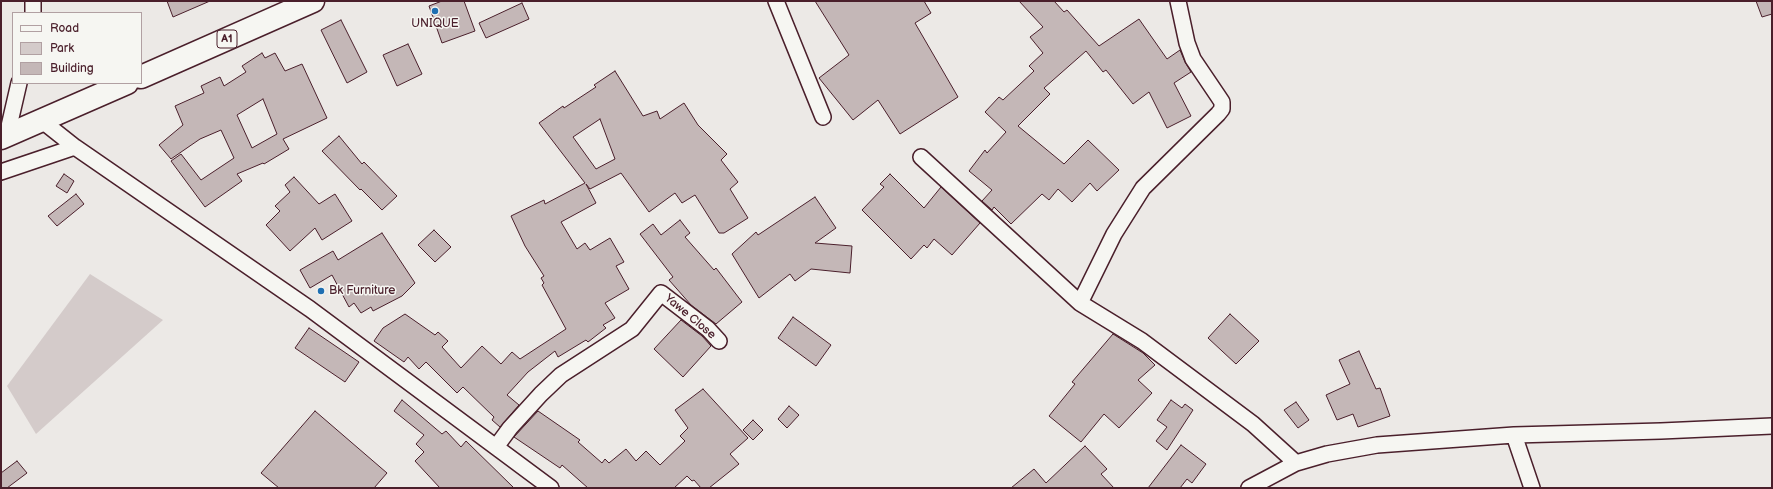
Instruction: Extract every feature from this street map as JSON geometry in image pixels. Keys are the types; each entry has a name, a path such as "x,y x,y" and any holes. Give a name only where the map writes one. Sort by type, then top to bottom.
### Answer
{"highway":[{"name":"A1","path":"142,77 313,1"},
{"path":"4,137 125,84"}],"street":[{"path":"32,12 33,1"},
{"path":"776,1 823,117"},
{"path":"1080,302 1114,234 1143,188 1222,109 1222,102 1193,59 1187,43 1178,1"},
{"path":"4,137 19,84"},
{"path":"41,120 310,309 496,446 550,488"},
{"path":"1,172 76,146"},
{"path":"921,157 1080,302 1142,341 1253,424 1296,463"},
{"name":"Yawe Close","path":"496,446 510,428 561,375 632,329 662,293 708,330 719,341"},
{"path":"1249,488 1296,463 1327,454 1377,446 1514,435 1661,432 1772,426"},
{"path":"1514,435 1532,488"}],"green space":[{"path":"90,274 163,320 36,434 7,386"}],"building":[{"path":"167,1 210,1 173,17"},
{"path":"442,1 464,1 475,31 442,43 429,6"},
{"path":"815,1 924,1 931,13 915,23 958,97 900,134 878,100 853,120 819,78 849,55"},
{"path":"1019,1 1054,1 1064,12 1067,10 1099,46 1139,19 1167,59 1180,50 1191,72 1174,83 1191,116 1167,128 1149,92 1133,104 1106,70 1103,72 1086,51 1044,88 1050,94 1018,126 1064,164 1088,140 1119,170 1097,191 1090,183 1072,202 1058,189 1049,200 1042,194 1011,224 994,207 992,210 982,201 992,190 969,171 985,150 987,153 1006,132 985,112 999,97 1003,100 1034,71 1029,66 1043,53 1030,37 1043,27"},
{"path":"1756,1 1772,1 1772,14 1762,17"},
{"path":"522,3 529,19 486,38 479,23"},
{"path":"341,20 367,72 347,83 321,30"},
{"path":"408,44 422,74 397,86 383,55"},
{"path":"262,53 265,58 275,53 285,71 302,64 327,118 283,139 289,149 264,164 263,163 237,174 242,181 205,207 171,161 181,154 201,180 234,158 221,130 200,139 171,159 159,145 183,125 175,106 204,93 201,86 220,77 224,86 246,72 242,66","holes":["263,99 277,134 252,148 237,115"]},
{"path":"615,71 643,116 657,111 660,119 684,103 698,125 727,154 721,160 738,182 730,189 748,218 724,233 719,233 695,195 682,203 675,193 649,212 621,173 590,189 586,184 596,203 561,222 577,249 585,243 590,250 610,238 624,262 616,266 629,289 605,303 615,318 603,325 606,328 588,342 586,340 558,357 555,351 528,372 507,395 519,405 500,427 492,420 494,417 463,387 457,393 426,362 419,369 408,357 404,362 374,341 383,328 405,314 435,335 438,332 448,341 442,347 461,368 482,346 501,364 512,352 520,359 566,329 542,285 544,283 541,278 544,276 525,246 511,216 544,200 545,204 585,183 539,123 563,106 564,108 596,87 594,85","holes":["600,119 615,159 596,169 573,137"]},
{"path":"339,136 362,164 364,162 397,196 382,210 322,151"},
{"path":"64,174 74,181 67,193 56,186"},
{"path":"890,174 924,208 941,187 980,223 952,255 934,239 927,248 924,245 911,259 862,210 884,187 880,184"},
{"path":"294,177 319,204 335,194 352,221 322,240 315,228 290,251 266,225 280,211 275,206 290,192 285,185"},
{"path":"76,194 84,204 57,226 48,216"},
{"path":"815,197 836,228 815,243 852,246 850,273 811,269 795,281 790,274 759,298 732,254 756,232 758,235"},
{"path":"680,220 690,233 685,237 714,270 716,268 742,302 716,324 691,305 669,280 673,277 640,234 653,224 661,235"},
{"path":"434,230 451,247 435,262 418,245"},
{"path":"382,233 415,283 402,296 373,311 371,307 361,313 354,303 349,307 332,275 310,288 300,270 333,251 338,260"},
{"path":"1230,314 1259,341 1236,364 1208,338"},
{"path":"793,317 831,345 816,366 778,338"},
{"path":"681,320 702,336 711,346 683,377 654,349"},
{"path":"309,328 359,362 345,382 295,348"},
{"path":"1113,334 1143,353 1155,365 1138,380 1152,393 1119,428 1104,414 1081,442 1049,416 1075,384 1072,382"},
{"path":"1359,351 1376,389 1380,388 1390,416 1358,427 1353,414 1337,420 1326,395 1350,384 1339,360"},
{"path":"703,389 748,438 730,454 739,464 709,488 701,488 694,480 692,481 687,476 674,488 588,488 562,465 560,468 514,437 538,411 580,440 578,442 602,463 605,459 609,463 626,449 636,461 646,451 660,465 685,441 680,436 688,428 675,410"},
{"path":"402,400 442,434 446,431 461,447 466,441 514,488 440,488 415,461 424,452 416,444 424,435 394,411"},
{"path":"1171,400 1182,408 1185,404 1193,410 1167,450 1156,441 1167,427 1157,420"},
{"path":"1296,402 1309,420 1298,428 1284,410"},
{"path":"789,406 799,415 787,428 778,419"},
{"path":"315,411 387,473 374,488 279,488 261,473"},
{"path":"753,420 763,430 753,440 743,430"},
{"path":"1181,445 1206,464 1192,483 1187,479 1180,488 1148,488"},
{"path":"1085,446 1107,469 1101,474 1114,488 1011,488 1034,469 1046,483"},
{"path":"17,461 27,473 7,488 1,488 1,473"}],"place":[{"name":"UNIQUE","path":"435,11"},
{"name":"Bk Furniture","path":"321,291"}]}
